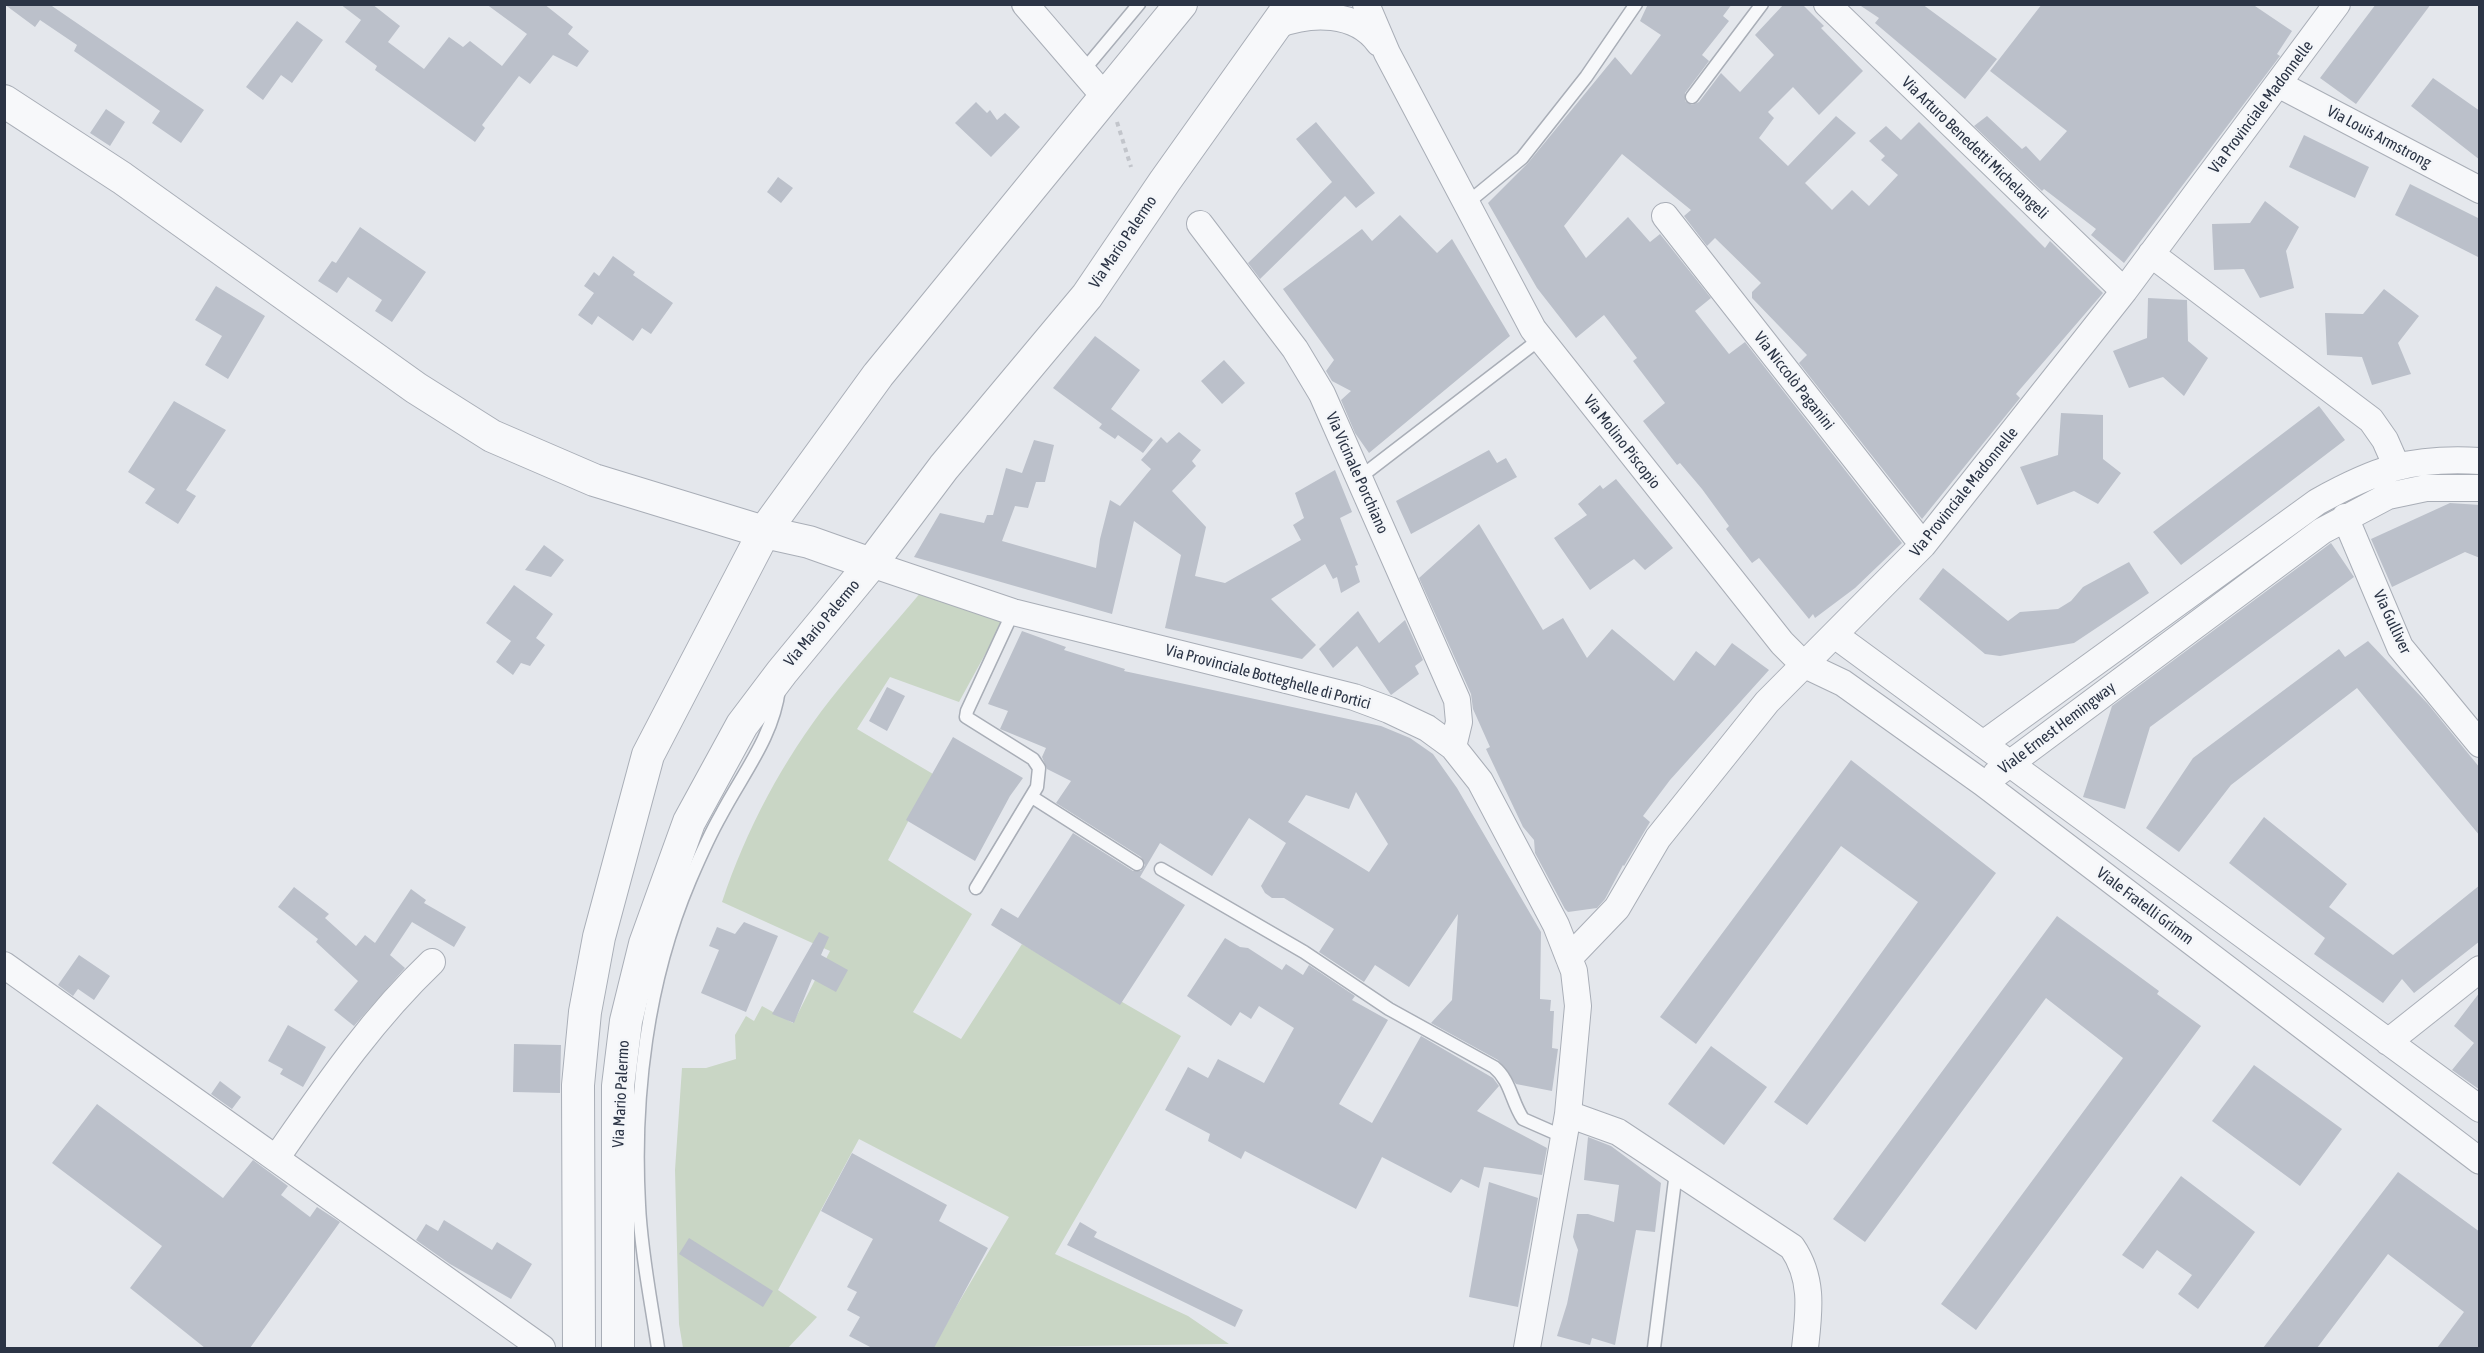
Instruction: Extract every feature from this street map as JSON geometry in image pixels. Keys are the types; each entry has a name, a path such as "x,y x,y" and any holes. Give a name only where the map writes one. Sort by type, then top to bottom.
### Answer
{"street":[{"path":"1025,4 1083,71 1111,108"},
{"path":"579,1348 578,1085 585,1012 599,937 648,755 764,532 878,375 1111,108 1181,4"},
{"name":"Via Molino Piscopio","path":"1366,4 1387,53 1540,339 1782,644 1803,664"},
{"name":"Via Arturo Benedetti Michelangeli","path":"1827,4 2124,291"},
{"name":"Via Provinciale Madonnelle","path":"1569,958 1612,914 1658,838 1767,702 1803,664 1836,636 1923,545 2124,291 2337,4"},
{"name":"Via Molino Piscopio","path":"1284,15 1295,18 1322,16 1353,21 1371,33 1387,53"},
{"name":"Via Mario Palermo","path":"618,1348 618,1086 626,1021 645,944 689,822 742,725 782,672 871,564 944,467 1087,296 1165,181 1284,15"},
{"name":"Via Louis Armstrong","path":"2278,84 2480,190"},
{"path":"4,101 122,178 416,388 492,436 594,480 764,532 809,543 871,564"},
{"name":"Via Niccolò Paganini","path":"1665,216 1923,545"},
{"name":"Via Vicinale Porchiano","path":"1200,224 1310,373 1457,700 1459,722 1453,747"},
{"path":"2151,255 2371,420 2385,440 2396,465"},
{"name":"Viale Ernest Hemingway","path":"1983,783 1983,744 2317,502 2371,473 2396,465 2426,461 2480,461"},
{"name":"Viale Ernest Hemingway","path":"1983,783 2322,531 2345,517 2388,496 2426,488 2480,488"},
{"name":"Via Gulliver","path":"2345,517 2400,647 2480,744"},
{"name":"Via Provinciale Botteghelle di Portici","path":"871,564 1013,612 1354,697 1427,728 1453,747 1480,781 1556,925 1578,988 1566,1126 1532,1348"},
{"name":"Viale Fratelli Grimm","path":"1836,636 2480,1109"},
{"name":"Viale Fratelli Grimm","path":"1803,664 1843,683 1983,783 2480,1161"},
{"path":"277,1157 381,1013 432,962"},
{"path":"4,965 277,1157 542,1348"},
{"path":"2388,1042 2480,969"},
{"path":"1566,1126 1618,1132 1792,1247 1801,1260 1810,1295 1805,1348"}],"lane":[{"path":"1083,71 1139,4"},
{"path":"1466,204 1522,158 1586,77 1636,4"},
{"path":"1692,97 1762,4"},
{"path":"1359,478 1540,339"},
{"path":"976,888 1032,797 1039,776 1039,768 1033,759 968,720 966,714 1013,612"},
{"path":"658,1348 639,1207 639,1115 647,1036 666,945 689,881 720,815 773,721 782,672"},
{"path":"1032,797 1137,864"},
{"path":"1161,869 1304,952 1389,1009 1494,1067 1502,1074 1508,1085 1522,1119 1566,1126"},
{"path":"1654,1348 1676,1172"}],"path":[{"path":"1111,108 1131,167"}],"green space":[{"path":"922,591 1000,619 1000,627 959,702 890,677 857,729 933,774 888,860 972,914 913,1012 961,1039 1022,944 1181,1036 1055,1254 1188,1316 1229,1344 932,1348 1009,1217 859,1139 778,1290 817,1317 788,1348 683,1348 679,1324 675,1170 682,1068 706,1068 736,1059 735,1035 746,1016 754,1021 762,1006 793,1023 830,951 722,902 754,822 797,747 841,686"}],"building":[{"path":"4,4 49,4 204,110 181,143 152,123 160,111 74,51 77,45 40,20 35,27"},
{"path":"340,4 372,4 400,26 388,42 424,69 449,37 463,47 470,41 502,66 527,34 486,4 544,4 573,27 568,34 589,51 577,67 553,55 530,84 519,76 482,125 485,128 475,142 375,70 377,66 345,42 361,20"},
{"path":"1648,4 1732,4 1723,16 1729,21 1702,55 1709,61 1685,93 1685,101 1692,105 1699,102 1721,73 1740,92 1774,55 1755,35 1784,4 1802,4 1824,26 1821,28 1863,71 1819,115 1793,87 1768,112 1774,118 1759,138 1788,166 1836,116 1856,133 1805,183 1832,210 1852,190 1869,206 1898,175 1881,160 1885,156 1869,141 1886,126 1901,140 1919,122 2045,248 2050,241 2103,293 2016,394 2020,398 1922,519 1799,363 1807,355 1752,298 1752,292 1761,283 1715,238 1707,246 1684,216 1691,210 1622,154 1564,226 1586,258 1628,217 1650,242 1660,234 1711,298 1695,311 1729,354 1745,342 1902,543 1855,588 1815,618 1813,614 1809,619 1759,558 1752,563 1726,529 1729,526 1702,489 1680,463 1677,465 1643,421 1665,403 1633,361 1637,358 1604,315 1576,338 1537,288 1488,203 1528,163 1615,57 1631,75 1661,35 1640,21"},
{"path":"1858,4 1922,4 1997,59 1965,99 1875,23 1879,18"},
{"path":"2042,4 2252,4 2292,31 2277,54 2280,56 2124,263 2091,235 2096,229 2044,189 2042,191 1974,126 1987,116 2022,149 2026,146 2040,161 2067,131 1990,71"},
{"path":"2376,4 2431,4 2356,104 2320,78"},
{"path":"297,21 323,40 292,83 281,75 263,100 246,87"},
{"path":"2433,78 2480,111 2480,160 2411,106"},
{"path":"976,102 987,113 990,110 997,120 1005,113 1020,127 991,157 955,123"},
{"path":"106,109 125,122 110,146 90,133"},
{"path":"1316,122 1375,193 1356,208 1345,196 1260,279 1248,263 1332,182 1296,139"},
{"path":"2304,135 2369,167 2355,198 2289,167"},
{"path":"778,177 793,188 781,203 767,192"},
{"path":"2410,184 2480,219 2480,258 2395,215"},
{"path":"2265,201 2299,227 2286,251 2294,288 2260,298 2244,269 2214,270 2212,224 2250,223"},
{"path":"1400,215 1437,253 1452,239 1510,336 1369,453 1355,433 1341,400 1351,391 1332,381 1326,371 1334,360 1283,289 1362,229 1372,241"},
{"path":"360,227 426,272 392,322 375,311 382,300 348,277 337,293 318,281 332,261 336,263"},
{"path":"613,256 635,272 633,275 673,303 651,334 642,328 633,341 598,316 592,325 578,315 594,293 584,286 594,272 599,276"},
{"path":"216,286 265,316 228,379 205,365 222,336 195,320"},
{"path":"2384,289 2419,316 2398,343 2411,374 2372,385 2362,357 2327,355 2325,313 2363,314"},
{"path":"2148,298 2187,300 2188,341 2208,358 2184,396 2163,377 2129,388 2113,351 2147,338"},
{"path":"1095,336 1140,370 1111,409 1153,440 1143,453 1118,435 1115,439 1099,428 1102,424 1053,388"},
{"path":"1224,360 1245,383 1222,404 1201,381"},
{"path":"174,401 226,430 186,490 196,496 178,524 145,503 155,489 128,472"},
{"path":"2319,406 2345,440 2181,565 2153,532"},
{"path":"2061,413 2103,415 2103,459 2121,473 2098,504 2074,491 2037,505 2020,467 2058,455"},
{"path":"1179,432 1201,450 1192,461 1196,466 1172,491 1206,527 1195,576 1225,583 1301,540 1293,525 1304,518 1295,493 1335,470 1352,512 1340,518 1358,565 1355,566 1360,582 1341,593 1337,577 1333,579 1325,564 1271,599 1316,645 1302,659 1165,628 1181,555 1134,521 1112,614 914,557 940,513 984,523 987,515 993,515 1006,468 1022,473 1034,440 1054,445 1045,482 1036,482 1028,508 1015,506 1002,541 1096,568 1100,539 1110,500 1120,506 1151,469 1141,460 1161,437 1167,443"},
{"path":"1489,450 1497,463 1506,458 1517,477 1411,534 1396,501"},
{"path":"1616,479 1673,548 1645,570 1634,559 1590,590 1554,538 1587,515 1578,504 1600,485 1603,489"},
{"path":"2450,503 2480,505 2480,558 2465,552 2392,587 2371,539"},
{"path":"1479,524 1543,630 1563,618 1587,658 1612,629 1674,681 1696,651 1715,666 1732,643 1769,670 1670,780 1643,816 1650,822 1605,899 1597,908 1568,912 1565,909 1535,853 1534,840 1523,827 1486,749 1490,747 1473,709 1471,694 1419,578"},
{"path":"2331,543 2354,577 2150,727 2125,809 2083,797 2112,706"},
{"path":"544,545 564,560 551,577 525,570"},
{"path":"2129,562 2149,593 2074,643 2000,656 1985,654 1919,599 1943,568 2008,621 2020,612 2058,609 2071,601 2083,587"},
{"path":"514,585 553,614 536,638 545,645 530,666 521,663 513,675 496,662 511,641 486,623"},
{"path":"1358,611 1379,643 1405,620 1423,660 1415,666 1419,674 1391,695 1357,646 1333,668 1319,649"},
{"path":"1022,631 1066,647 1064,650 1125,669 1124,671 1381,726 1410,738 1433,754 1457,788 1541,932 1540,999 1551,1000 1550,1011 1554,1011 1552,1048 1558,1049 1552,1091 1516,1084 1498,1060 1431,1023 1452,1000 1458,914 1409,987 1375,965 1364,982 1319,952 1334,929 1284,898 1272,898 1265,893 1261,886 1286,843 1249,818 1212,876 1160,843 1140,877 1185,905 1120,1005 991,925 1001,908 1018,918 1073,833 1133,871 1141,871 1145,865 1141,857 1056,803 1071,781 1047,769 1042,757 1046,748 1000,729 1008,711 988,704","holes":["1356,792 1388,844 1369,872 1288,822 1306,795 1349,809"]},
{"path":"2368,641 2428,704 2480,768 2480,836 2357,688 2231,785 2179,852 2146,828 2193,758 2339,649 2345,657"},
{"path":"887,687 905,696 887,731 869,721"},
{"path":"953,737 1023,778 1010,796 975,861 906,820"},
{"path":"1851,760 1996,873 1807,1125 1774,1102 1918,902 1841,846 1696,1044 1660,1017"},
{"path":"2264,817 2347,884 2329,907 2393,955 2480,885 2480,941 2414,993 2402,979 2383,1003 2314,954 2325,938 2229,863"},
{"path":"294,887 329,914 325,918 356,946 365,935 375,943 411,889 426,900 424,903 466,927 454,947 412,922 390,955 405,968 354,1026 334,1010 358,981 316,942 318,939 278,907"},
{"path":"2057,916 2159,991 2157,994 2201,1026 1976,1330 1941,1304 2123,1058 2046,998 1865,1242 1833,1219"},
{"path":"744,922 778,936 746,1012 701,993 719,950 709,946 717,927 735,934"},
{"path":"819,932 829,937 821,955 848,970 836,992 812,979 794,1023 772,1014"},
{"path":"1225,938 1240,947 1248,948 1282,970 1286,964 1303,975 1309,965 1355,996 1352,1000 1388,1020 1339,1104 1372,1123 1421,1036 1493,1078 1499,1086 1477,1111 1547,1148 1542,1175 1484,1167 1479,1188 1461,1179 1451,1193 1382,1157 1356,1209 1245,1151 1241,1159 1208,1141 1210,1134 1165,1110 1188,1067 1208,1078 1218,1059 1264,1083 1294,1028 1259,1006 1251,1019 1240,1012 1231,1026 1187,996"},
{"path":"79,955 110,976 94,1000 78,989 73,996 58,985"},
{"path":"2480,992 2480,1090 2452,1070 2474,1043 2454,1026"},
{"path":"288,1025 326,1047 303,1087 280,1074 283,1069 268,1061"},
{"path":"514,1044 561,1045 560,1093 513,1092"},
{"path":"1711,1046 1767,1087 1724,1145 1668,1104"},
{"path":"2254,1065 2342,1129 2300,1186 2212,1121"},
{"path":"220,1081 241,1097 232,1109 211,1094"},
{"path":"97,1104 223,1198 253,1160 288,1186 281,1195 310,1217 317,1207 340,1222 250,1348 205,1348 130,1288 162,1246 52,1163"},
{"path":"1588,1137 1611,1146 1661,1183 1655,1232 1636,1230 1615,1345 1592,1338 1590,1345 1557,1336 1567,1304 1578,1250 1573,1237 1577,1214 1588,1214 1614,1222 1619,1185 1584,1180"},
{"path":"852,1153 947,1205 939,1221 988,1248 934,1348 872,1348 849,1336 860,1317 847,1310 857,1292 847,1287 873,1239 821,1211"},
{"path":"2398,1172 2480,1232 2480,1348 2437,1348 2464,1312 2388,1254 2317,1348 2263,1348"},
{"path":"2181,1176 2255,1232 2198,1309 2178,1294 2192,1275 2157,1250 2143,1269 2122,1255"},
{"path":"1489,1182 1538,1198 1518,1307 1469,1297"},
{"path":"444,1220 492,1250 497,1242 532,1264 511,1299 450,1264 416,1240 426,1224 438,1231"},
{"path":"1080,1222 1097,1232 1094,1237 1243,1310 1235,1327 1067,1245"},
{"path":"689,1238 773,1291 763,1307 679,1254"}]}
